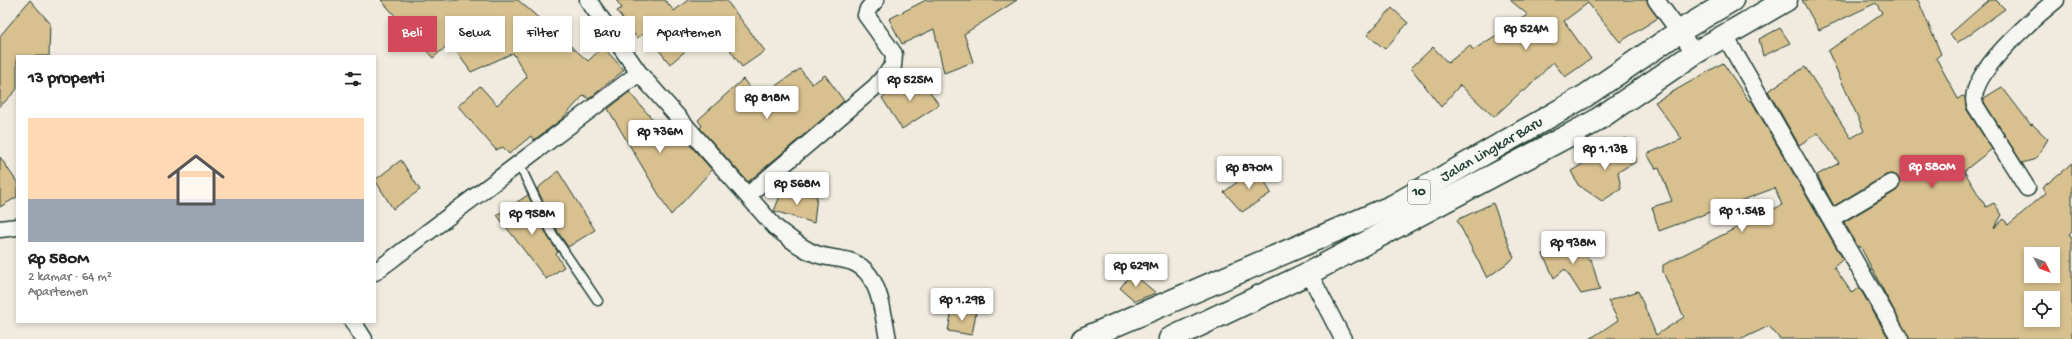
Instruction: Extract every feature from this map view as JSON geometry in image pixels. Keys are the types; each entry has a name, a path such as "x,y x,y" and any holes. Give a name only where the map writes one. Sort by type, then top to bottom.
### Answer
{"highway":[{"name":"Jalan Lingkar Baru","path":"1083,339 1394,206 1585,96 1680,31 1732,0"},
{"name":"Jalan Lingkar Baru","path":"1170,339 1309,273 1594,122 1695,53 1786,0"}],"street":[{"path":"588,0 639,73 775,227 800,246 818,255 840,258 858,264 869,275 876,289 888,339"},
{"path":"748,195 876,86 893,66 894,54 866,15 868,9 876,0"},
{"path":"1656,0 1695,53"},
{"path":"2027,188 1975,106 1974,97 1986,71 2009,42 2056,0"},
{"path":"1725,36 1832,218 1900,339"},
{"path":"376,271 639,73"},
{"path":"1832,218 1891,182"},
{"path":"0,229 16,227"},
{"path":"1309,273 1343,339"},
{"path":"354,323 364,339"}],"lane":[{"path":"519,164 553,235 598,301"}],"building":[{"path":"30,0 50,23 49,55 16,55 16,90 0,107 0,36"},
{"path":"381,0 518,0 536,16 513,16 513,52 572,52 572,47 588,61 598,52 608,52 624,70 589,99 584,95 562,119 534,140 531,136 509,154 503,147 496,150 458,106 480,86 497,105 527,77 513,53 471,72 457,52 505,52 505,16 445,16 445,47 433,58 428,52 437,52 437,16 395,16"},
{"path":"616,0 665,0 674,11 688,0 726,0 765,51 742,67 732,52 735,52 735,16 643,16 643,34 637,38 635,35 635,16 621,16 617,11 622,8"},
{"path":"926,0 1017,0 964,34 973,62 944,73 934,29 902,44 889,19"},
{"path":"1510,0 1646,0 1658,18 1620,42 1588,3 1564,21 1591,59 1565,77 1553,62 1524,92 1523,90 1494,117 1460,85 1441,107 1411,68 1433,47 1448,63 1470,45 1473,50 1528,15"},
{"path":"1802,0 1918,0 1941,54 1936,58 1958,99 1962,96 1965,97 1967,110 1992,149 1964,171 1986,207 1994,203 2002,215 1994,228 2004,219 2008,225 2046,193 2042,188 2072,163 2072,231 2069,234 2072,239 2072,339 1909,339 1860,246 1858,247 1844,222 1896,191 1899,187 1899,179 1895,175 1886,175 1834,206 1817,175 1839,163 1818,133 1799,145 1768,91 1805,67 1851,138 1864,131 1828,51 1882,13 1876,3 1819,30"},
{"path":"1989,0 1996,0 2005,9 1957,43 1950,34"},
{"path":"1392,8 1408,23 1385,49 1367,35"},
{"path":"1780,28 1790,43 1763,56 1759,39"},
{"path":"660,52 684,52 670,64"},
{"path":"1723,63 1749,101 1751,100 1843,259 1834,267 1852,293 1859,287 1889,339 1780,339 1769,326 1742,339 1590,339 1618,320 1608,301 1638,291 1656,335 1684,317 1663,272 1663,265 1782,205 1775,188 1659,231 1652,207 1672,201 1659,168 1656,169 1647,154 1682,139 1655,102"},
{"path":"800,69 812,84 825,75 844,101 748,182 700,128 702,126 698,120 743,79 758,98"},
{"path":"918,74 939,105 902,129 882,98"},
{"path":"2002,87 2031,125 2032,124 2048,139 2036,159 2022,163 1984,102 1984,98"},
{"path":"629,92 673,143 681,135 712,170 671,215 608,109"},
{"path":"1626,138 1637,161 1618,172 1621,189 1602,201 1578,185 1571,171"},
{"path":"0,157 16,181 16,198 0,207"},
{"path":"401,160 420,190 393,209 376,179"},
{"path":"1257,167 1271,193 1242,212 1224,192"},
{"path":"558,171 595,230 568,247 558,232 537,189"},
{"path":"782,191 817,196 814,223 774,211"},
{"path":"528,195 548,237 558,252 556,254 564,267 546,279 497,215"},
{"path":"1493,203 1514,258 1487,278 1457,220"},
{"path":"1571,234 1589,260 1591,259 1600,290 1581,294 1565,269 1554,278 1543,254"},
{"path":"1132,273 1156,293 1135,301 1120,288"},
{"path":"952,309 976,313 972,335 948,331"}]}
